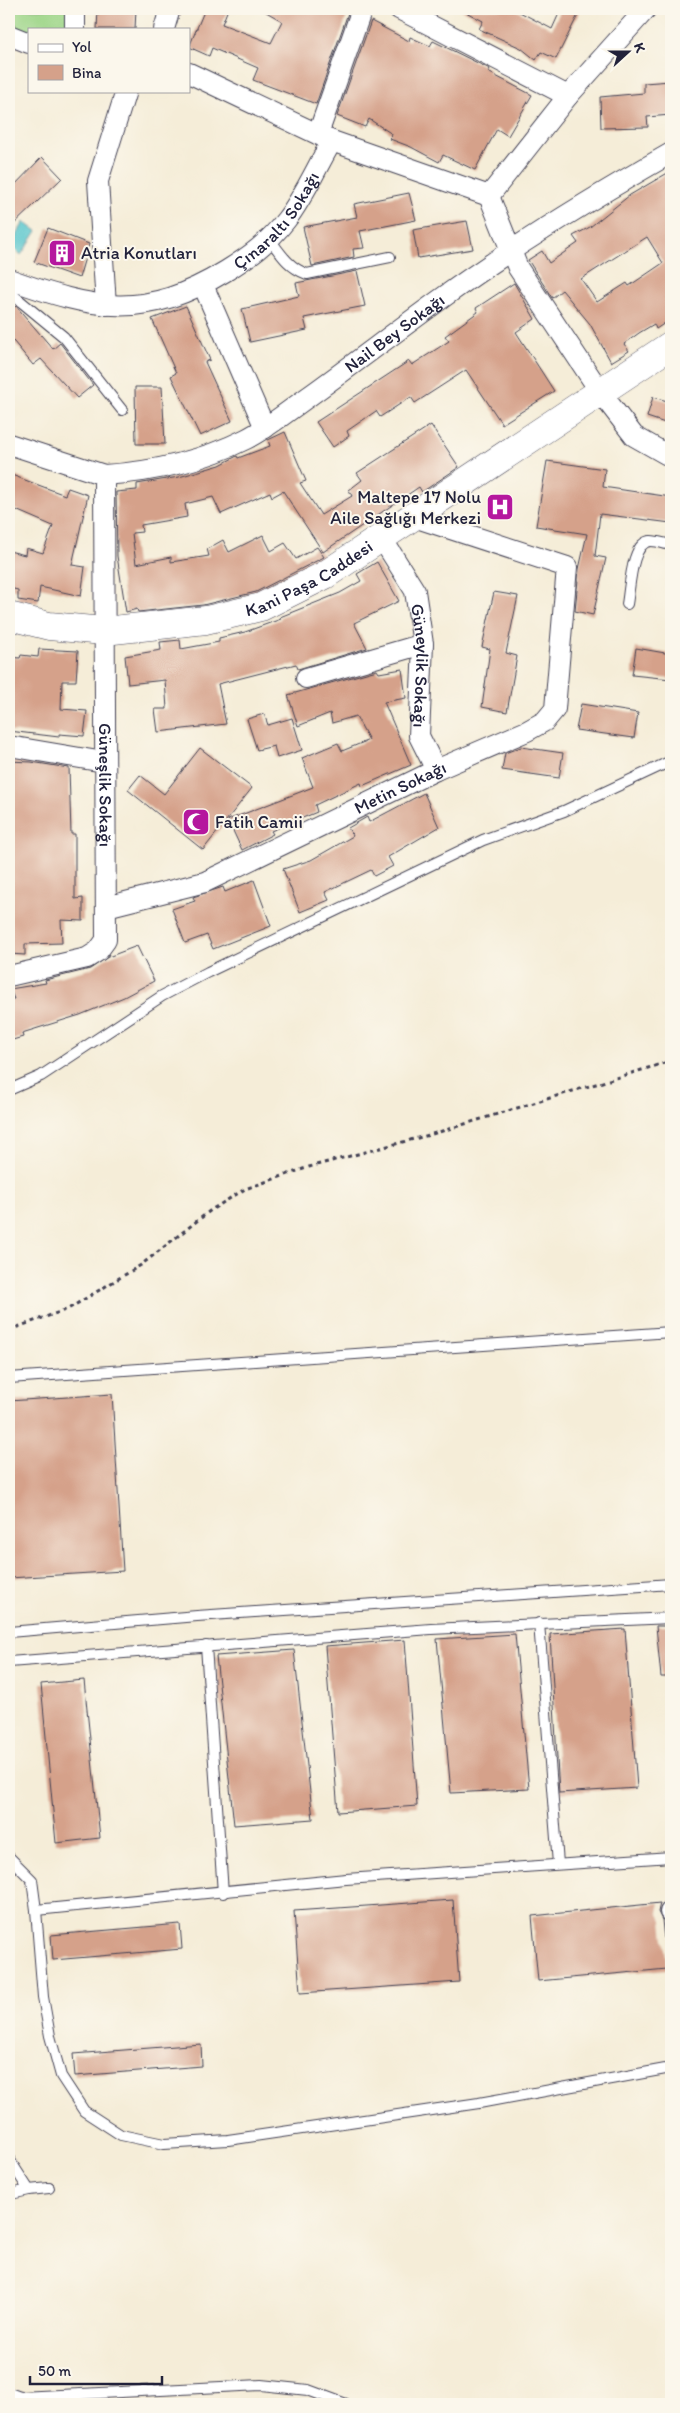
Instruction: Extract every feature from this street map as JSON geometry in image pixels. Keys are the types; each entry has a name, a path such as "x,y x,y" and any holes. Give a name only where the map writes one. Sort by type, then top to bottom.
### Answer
{"street":[{"path":"75,9 75,28"},
{"path":"164,28 170,9"},
{"name":"Çınaraltı Sokağı","path":"11,279 65,299 126,306 169,299 203,285 258,251 287,219 325,137 362,9"},
{"path":"399,9 568,96"},
{"path":"489,196 568,96 646,9"},
{"path":"9,34 28,42"},
{"path":"190,73 325,137 489,196 518,268 601,393 634,436 671,457"},
{"path":"106,305 98,181 126,92"},
{"name":"Nail Bey Sokağı","path":"9,444 104,475 164,468 210,454 245,439 265,428 446,295 510,252 626,178 671,153"},
{"path":"203,285 265,428"},
{"name":"Kani Paşa Caddesi","path":"9,616 49,626 104,631 206,620 261,606 325,575 671,345"},
{"path":"104,475 104,631"},
{"name":"Metin Sokağı","path":"106,908 205,882 436,770 528,731 545,721 555,709 567,567 414,517"},
{"name":"Güneylik Sokağı","path":"381,537 415,591 423,644 419,736 436,770"},
{"name":"Güneşlik Sokağı","path":"9,976 87,958 98,951 106,940 104,631"},
{"path":"306,678 423,644"},
{"path":"9,746 104,762"}],"lane":[{"path":"269,238 289,265 307,274 390,257"},
{"path":"11,279 14,295 64,337 122,410"},
{"path":"627,604 636,552 642,544 650,540 671,545"},
{"path":"9,1090 41,1076 162,996 208,972 483,840 564,811 671,761"},
{"path":"9,1378 671,1332"},
{"path":"9,1632 197,1616 671,1584"},
{"path":"9,1662 539,1623 671,1618"},
{"path":"539,1623 558,1864"},
{"path":"206,1646 223,1893"},
{"path":"36,1910 223,1893 346,1879 671,1857"},
{"path":"9,1858 32,1880 43,1997 50,2036 61,2076 84,2110 121,2135 164,2144 237,2138 479,2103 671,2068"},
{"path":"9,2159 28,2190"},
{"path":"9,2191 10,2194 49,2188"},
{"path":"9,2393 20,2397 260,2385 308,2390 346,2404"}],"path":[{"path":"9,1330 76,1305 141,1265 211,1210 245,1189 308,1167 429,1134 671,1061"}],"green space":[{"path":"9,9 69,9 68,28 28,28 28,36 9,26"}],"water":[{"path":"24,222 37,231 21,255 11,245"}],"building":[{"path":"98,9 136,9 135,28 97,28"},
{"path":"205,9 228,9 222,24 271,43 282,21 261,9 341,9 348,13 316,104 253,80 258,68 212,48 209,56 190,47"},
{"path":"460,9 514,9 552,29 561,9 581,9 556,59 541,52 536,60 521,48 479,29 483,21"},
{"path":"371,21 409,41 410,37 430,46 433,41 490,69 488,72 532,95 508,136 497,129 475,170 443,155 439,162 411,147 390,139 392,134 369,119 365,127 337,116"},
{"path":"671,81 671,115 647,117 648,127 601,128 600,97 644,93 644,83"},
{"path":"42,157 62,178 9,229 9,191"},
{"path":"671,171 671,319 656,329 654,324 639,333 624,344 629,351 611,362 590,324 562,290 552,298 528,260 542,251 549,263 578,243 573,236 590,227 630,195","holes":["647,237 663,263 629,286 627,283 597,302 581,279"]},
{"path":"409,193 416,220 360,231 364,248 353,249 354,257 312,266 303,227 357,217 354,204"},
{"path":"467,221 473,249 418,258 413,230"},
{"name":"Atria Konutları","path":"48,228 89,244 79,278 34,262"},
{"path":"357,271 365,306 304,318 307,330 250,342 242,309 299,296 296,283"},
{"path":"514,283 535,319 516,332 554,391 502,424 466,370 415,403 411,397 380,417 376,411 347,431 349,436 333,447 316,422 409,361 412,365 449,341 445,336 478,312 476,308"},
{"path":"16,306 53,349 60,343 93,385 77,398 41,359 33,365 9,336 9,311"},
{"path":"186,306 210,360 205,362 232,421 200,436 171,376 176,373 152,319"},
{"path":"135,387 162,387 165,444 136,444"},
{"path":"653,397 671,402 671,425 647,417"},
{"path":"431,425 459,467 422,492 419,487 323,552 283,491 272,497 270,492 221,514 213,497 185,504 187,517 141,525 142,532 132,533 136,564 171,557 171,562 209,556 207,549 223,540 229,552 263,535 271,551 285,543 296,559 317,547 324,557 256,592 203,605 138,612 137,609 126,612 117,556 116,492 137,490 137,484 179,477 220,465 237,456 238,458 270,446 268,440 285,432 306,481 300,483 321,515 352,496 349,490 362,480 357,473"},
{"path":"547,461 605,469 603,487 671,497 671,523 600,514 595,556 606,558 593,615 575,611 579,569 587,534 536,526"},
{"path":"9,474 65,495 68,488 88,495 72,565 85,567 81,596 40,587 38,603 18,600 18,590 9,588 9,551 25,555 26,548 43,553 53,526 9,507"},
{"path":"377,562 399,601 354,623 367,648 298,669 296,664 218,684 226,724 158,732 155,709 167,709 165,680 128,684 125,656 161,650 160,642 180,640 181,649 219,642 219,638 245,632 281,619 280,617 340,593 361,581 357,574"},
{"path":"494,592 518,596 506,653 517,656 507,712 482,707 490,649 482,647"},
{"path":"636,648 671,654 671,679 632,675"},
{"path":"39,649 78,651 76,681 62,681 61,709 87,711 84,736 59,734 59,737 9,731 9,657 20,658 21,655 38,657"},
{"path":"402,669 406,698 384,702 411,765 362,786 361,783 315,805 317,812 271,831 273,834 242,850 228,820 313,787 302,758 338,743 342,751 369,740 356,716 332,723 330,713 298,726 288,695 377,670 379,673"},
{"path":"581,704 638,713 634,738 576,730"},
{"path":"264,714 268,725 292,718 302,750 277,758 274,746 257,750 247,719"},
{"path":"521,747 563,753 559,778 502,770 505,753"},
{"name":"Fatih Camii","path":"200,748 252,788 203,850 128,790 140,775 164,794"},
{"path":"9,761 31,762 69,768 71,834 75,834 75,899 83,898 83,921 61,920 62,943 25,944 25,955 9,954"},
{"path":"424,793 439,827 388,857 393,866 374,876 371,870 325,892 329,900 300,912 283,869 311,860 353,836 348,828 367,817 369,822"},
{"path":"254,880 271,926 213,949 207,935 185,943 172,909 195,901 193,897 223,887 225,892"},
{"path":"137,946 154,981 124,997 80,1015 22,1033 23,1037 9,1041 9,999 14,999 10,989 46,983 45,980 90,969 108,957"},
{"path":"112,1394 123,1571 9,1578 9,1401"},
{"path":"656,1626 671,1626 671,1677 661,1677"},
{"path":"625,1629 637,1788 559,1793 550,1634"},
{"path":"515,1634 529,1789 451,1793 437,1639"},
{"path":"405,1640 417,1806 338,1812 325,1646"},
{"path":"294,1650 313,1819 234,1825 216,1656"},
{"path":"84,1680 100,1838 56,1843 41,1684"},
{"path":"453,1900 459,1982 300,1993 294,1911"},
{"path":"660,1903 658,1912 662,1920 667,1969 538,1981 532,1916"},
{"path":"180,1924 182,1949 53,1960 51,1935"},
{"path":"201,2044 202,2066 75,2076 73,2054"}],"place":[{"name":"Atria Konutları","path":"62,253"},
{"name":"Maltepe 17 Nolu Aile Sağlığı Merkezi","path":"500,507"},
{"name":"Fatih Camii","path":"196,822"}]}
